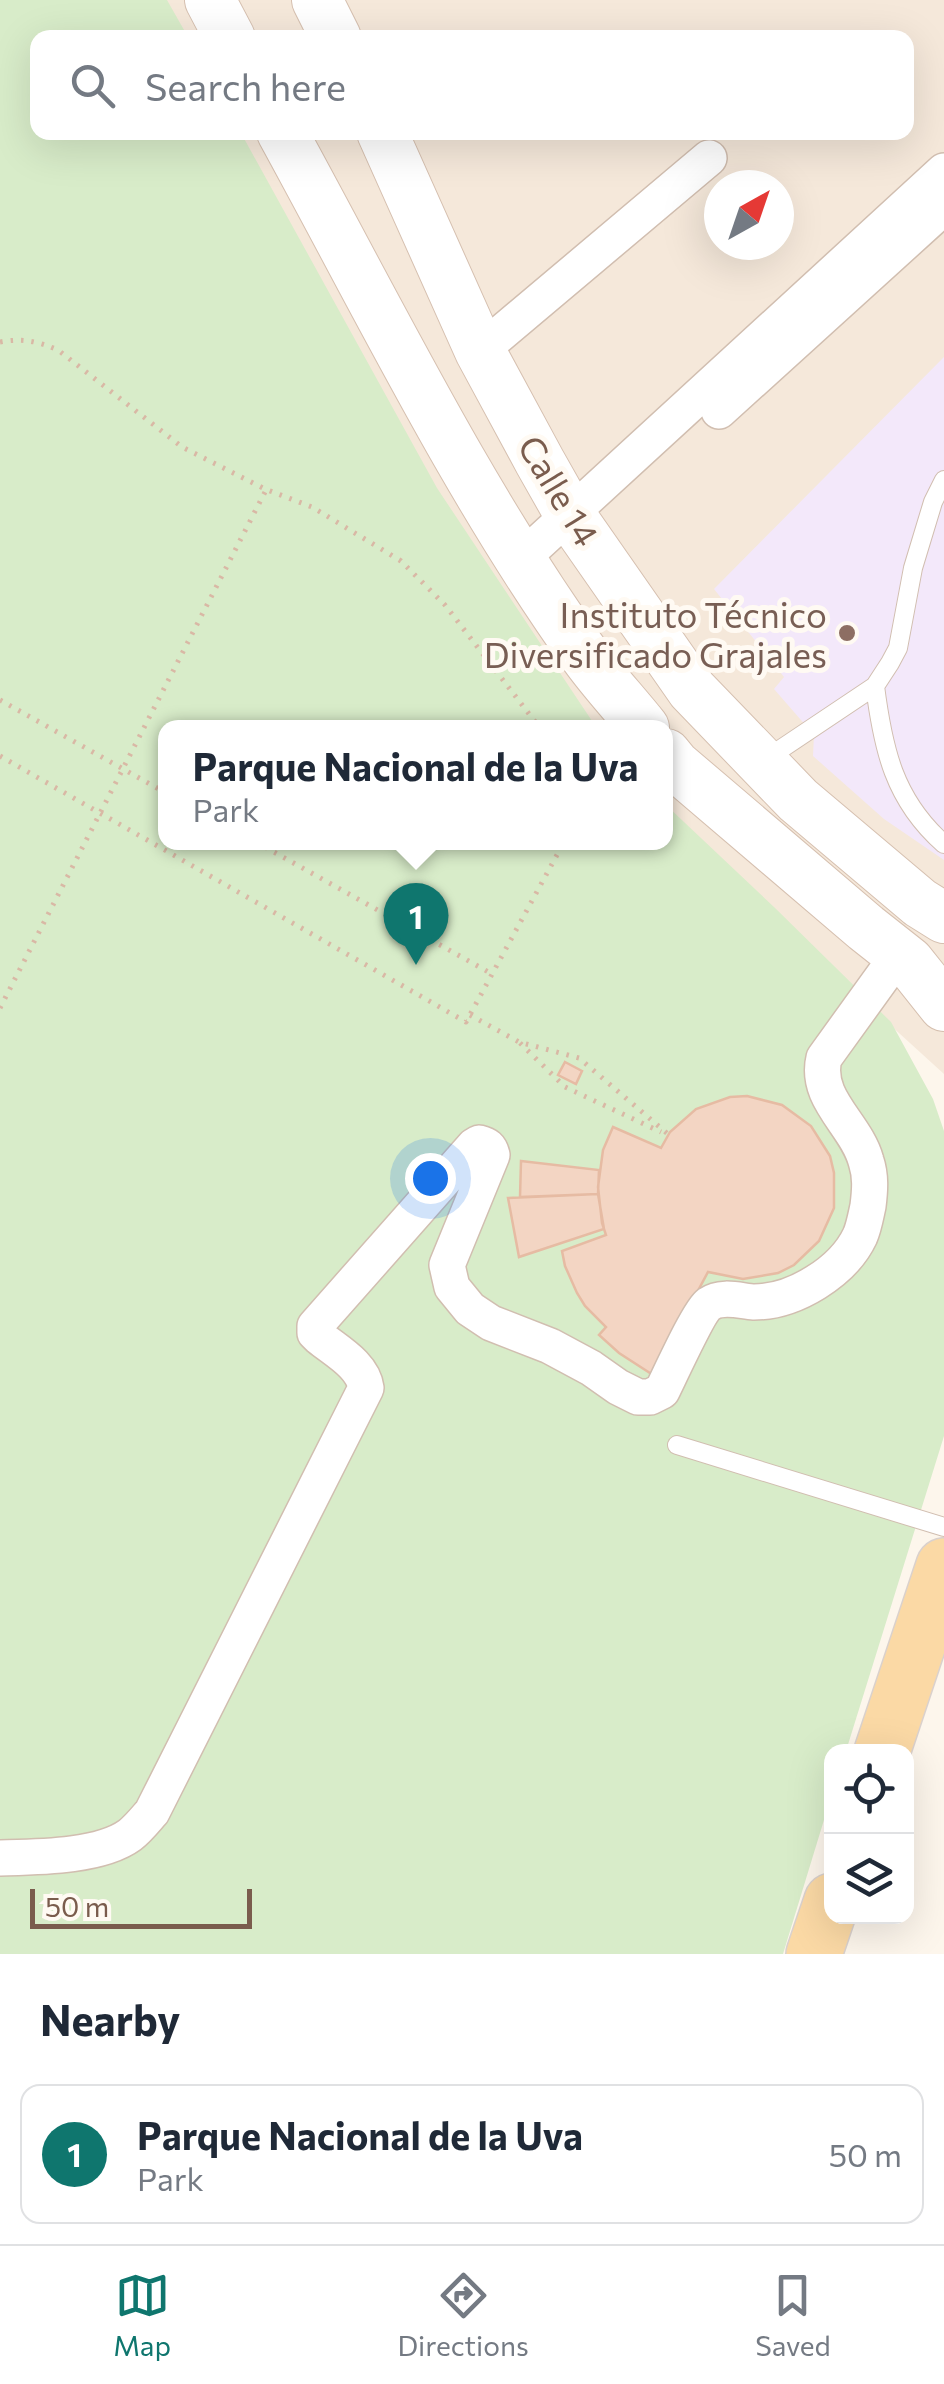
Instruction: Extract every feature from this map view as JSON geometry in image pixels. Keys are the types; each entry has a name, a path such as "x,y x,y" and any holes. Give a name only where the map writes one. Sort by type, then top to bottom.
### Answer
{"main road":[{"path":"210,0 226,30"},
{"path":"317,0 332,30"},
{"name":"Calle 14","path":"286,140 447,436 527,569 588,660 637,720"},
{"name":"Calle 14","path":"386,140 480,352 577,524 692,690 798,800 920,903 944,918"},
{"path":"673,764 909,962 944,1006"},
{"path":"885,1744 944,1566"},
{"path":"814,1954 824,1924"}],"street":[{"path":"480,352 709,158"},
{"path":"527,569 854,271 944,170"},
{"path":"854,271 944,207"},
{"path":"0,1858 44,1857 109,1847 132,1834 152,1812 366,1388 358,1369 319,1337 316,1326 474,1146 485,1144 492,1155 447,1266 452,1286 470,1310 491,1323 550,1346 638,1397 662,1391 705,1306 720,1299 774,1300 818,1280 842,1261 860,1236 871,1182 866,1156 824,1088 820,1072 824,1058 899,954"}],"lane":[{"path":"761,762 875,686 898,648 913,568 933,502 944,480"},
{"path":"875,686 882,738 896,776 911,809 944,844"},
{"path":"677,1444 944,1526"}],"path":[{"path":"0,342 36,341 58,350 182,447 312,507 402,561 455,617 534,720"},
{"path":"0,1008 267,489"},
{"path":"0,700 158,788"},
{"path":"0,756 158,846"},
{"path":"165,850 466,1022 560,850"},
{"path":"270,850 492,974"},
{"path":"470,1015 518,1042 566,1088 669,1135 579,1058 518,1042"}],"shaded area":[{"path":"0,0 944,0 944,1074 673,827 673,720 556,720 0,213"},
{"name":"Instituto Técnico Diversificado Grajales","path":"944,357 944,860 884,819 813,756 814,735 774,689 784,677 714,589"}],"green space":[{"path":"0,0 167,0 184,30 30,30 30,140 245,140 437,488 591,720 158,720 158,850 673,850 673,812 891,1022 933,1099 944,1131 944,1436 848,1744 824,1744 824,1820 783,1954 0,1954"}],"building":[{"path":"565,1062 582,1071 576,1084 558,1075"},
{"path":"747,1096 782,1105 811,1126 830,1156 834,1208 819,1241 794,1265 778,1273 743,1279 708,1272 653,1375 599,1335 606,1327 577,1293 562,1251 606,1235 598,1187 603,1150 613,1127 661,1148 670,1132 696,1109 730,1097"},
{"path":"521,1161 599,1170 598,1194 520,1197"},
{"path":"598,1194 604,1229 519,1257 508,1198"}],"place":[{"name":"Instituto Técnico Diversificado Grajales","path":"847,633"},
{"name":"Parque Nacional de la Uva","path":"416,965"}]}
